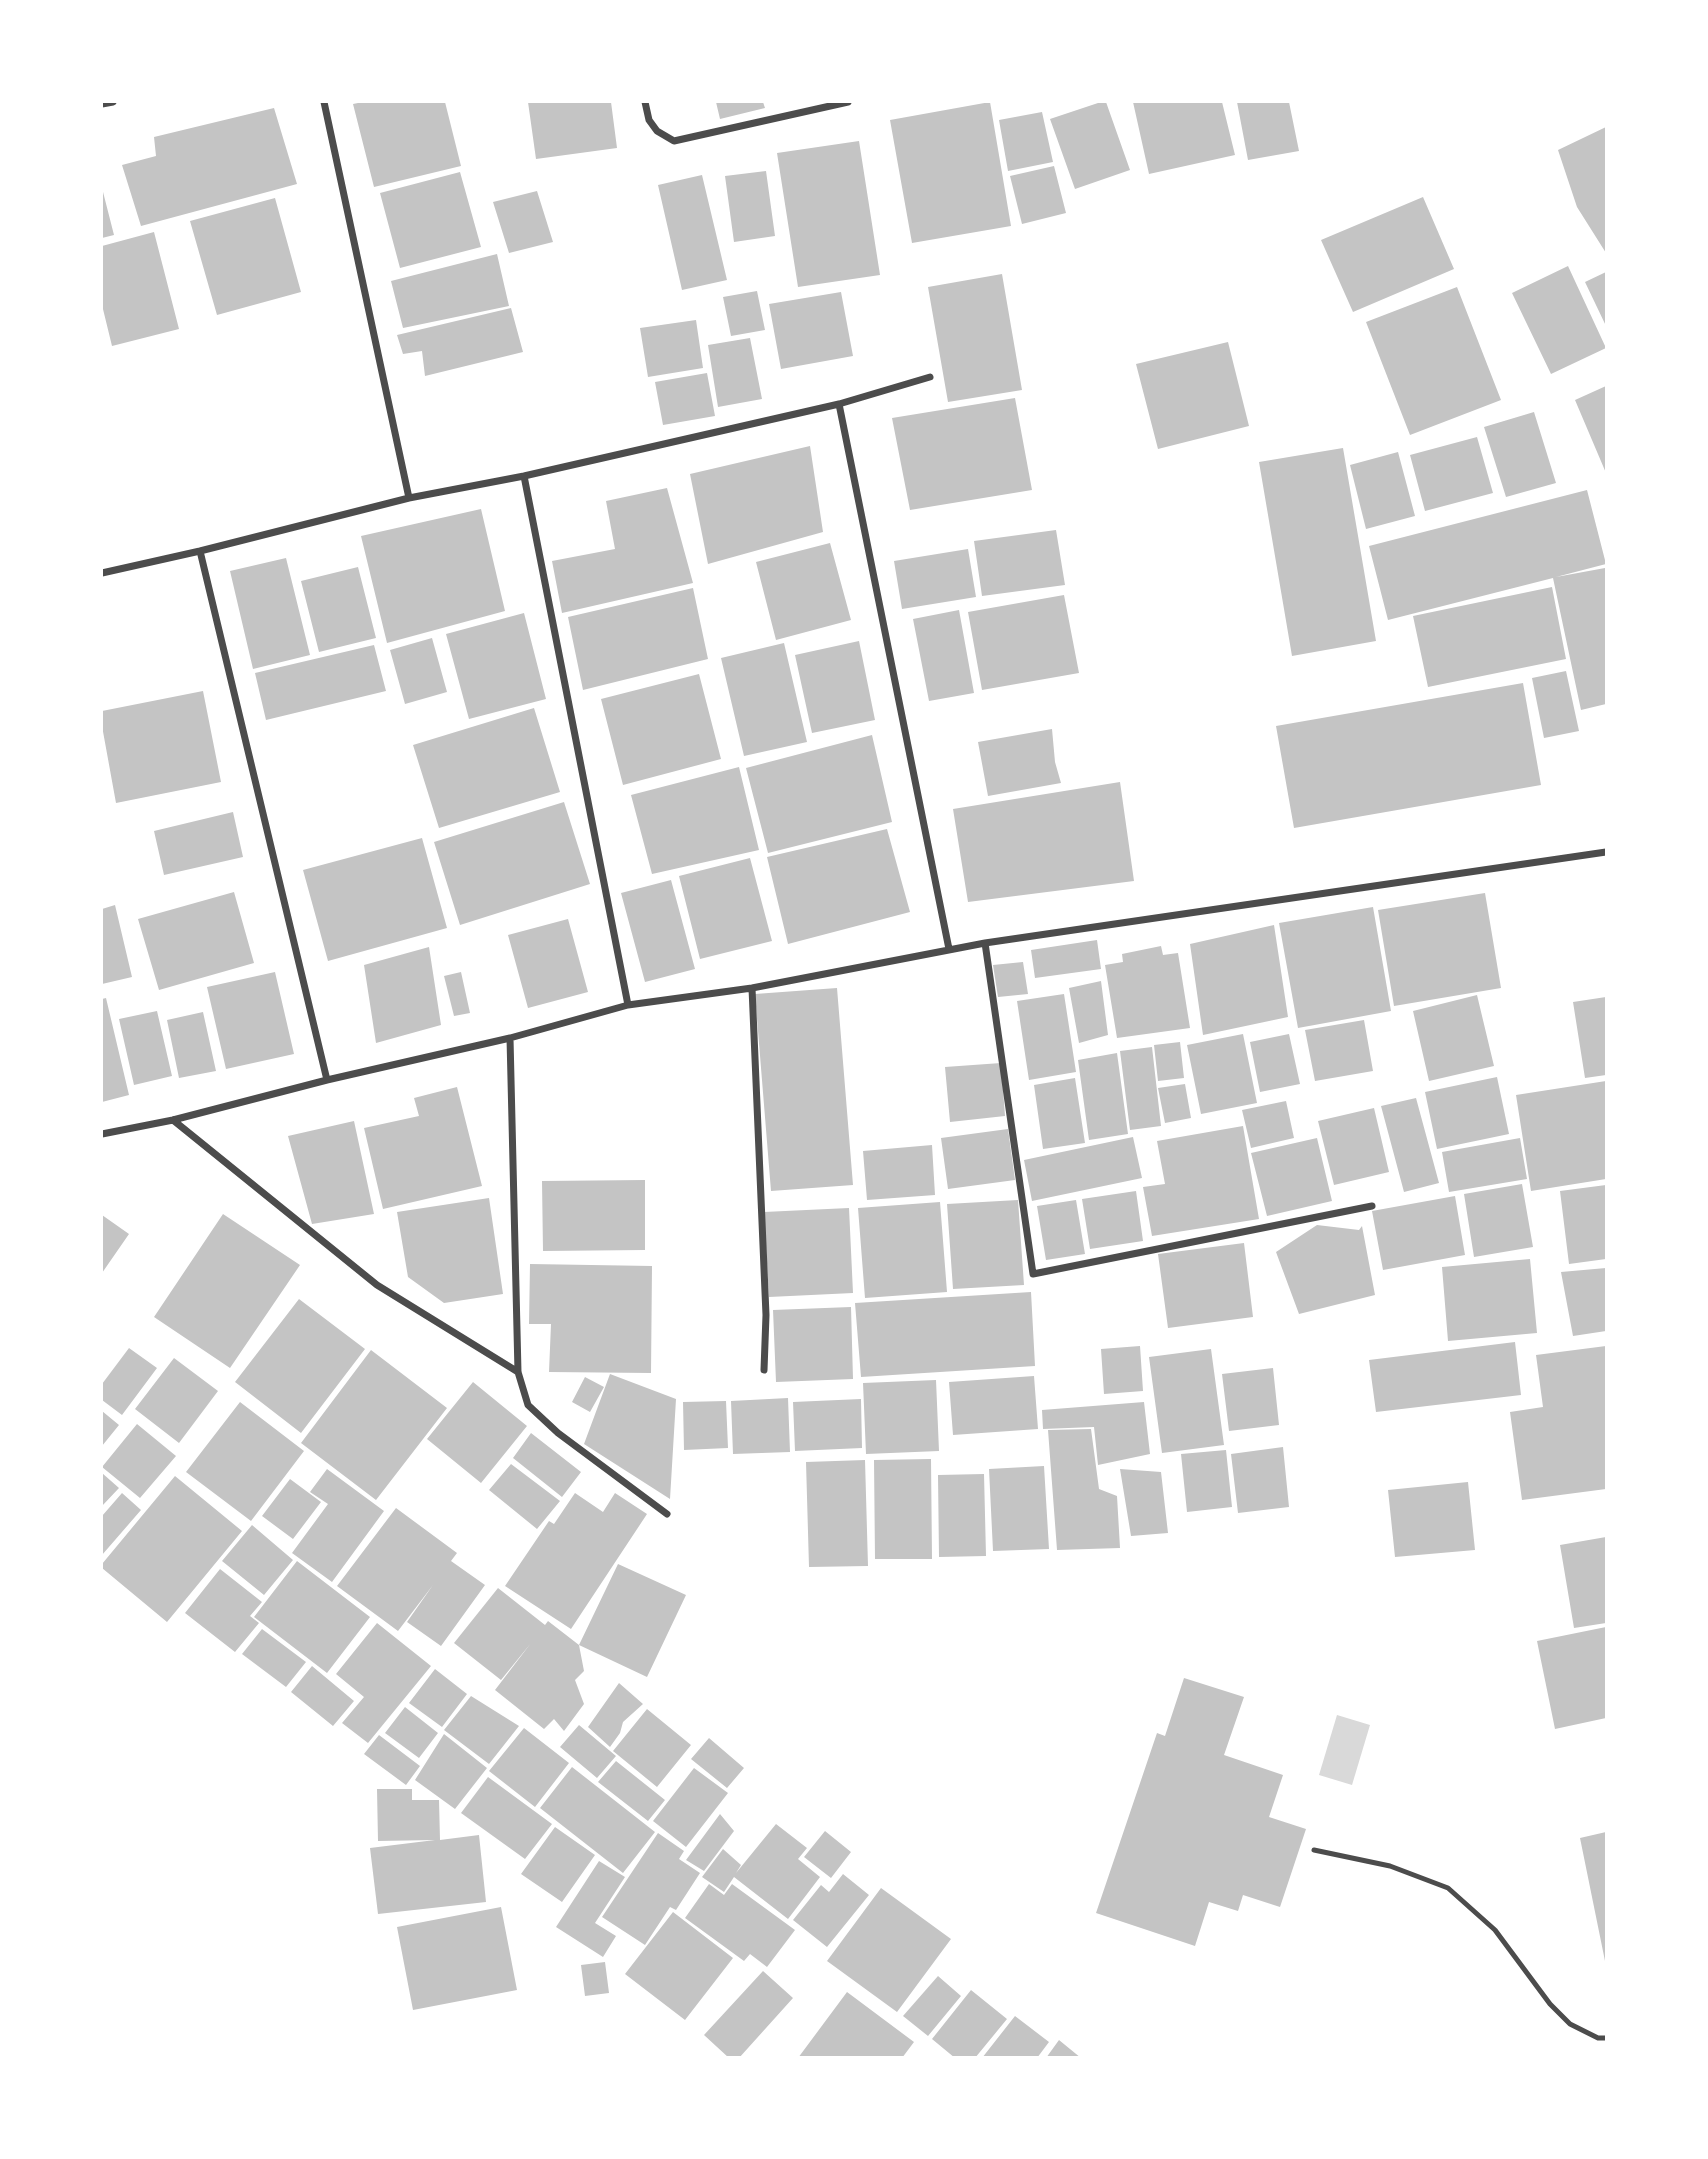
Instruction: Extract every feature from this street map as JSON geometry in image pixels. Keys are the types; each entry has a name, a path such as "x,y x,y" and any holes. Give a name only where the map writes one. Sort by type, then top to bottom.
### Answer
{"street":[{"path":"102,104 113,102"},
{"path":"324,102 409,498"},
{"path":"645,102 649,120 657,131 674,141 848,102"},
{"path":"102,573 409,498 839,404 930,377"},
{"path":"839,404 949,949"},
{"path":"524,475 628,1005"},
{"path":"200,551 327,1080"},
{"path":"102,1134 173,1120 327,1080 510,1038 628,1005 752,988 985,943 1606,852"},
{"path":"985,943 1033,1274 1372,1206"},
{"path":"752,988 766,1315 764,1370"},
{"path":"510,1038 518,1372 528,1405 558,1433 667,1514"},
{"path":"173,1120 377,1286 518,1372"}],"lane":[{"path":"1314,1850 1390,1867 1448,1888 1495,1930 1550,2004 1570,2024 1598,2038 1606,2038"}],"shaded area":[{"path":"1337,1715 1370,1725 1352,1785 1319,1775"}],"building":[{"path":"445,102 461,166 374,187 353,104"},
{"path":"528,102 611,102 617,148 536,159"},
{"path":"716,102 763,102 765,108 720,119"},
{"path":"990,102 1011,226 912,243 890,120"},
{"path":"1106,102 1130,170 1075,189 1050,119"},
{"path":"1133,102 1222,102 1235,155 1149,174"},
{"path":"1237,102 1289,102 1299,151 1248,160"},
{"path":"274,108 297,184 141,226 122,165 156,156 154,137"},
{"path":"1042,112 1053,162 1008,171 999,120"},
{"path":"1606,127 1606,253 1577,207 1558,150"},
{"path":"859,141 880,275 798,287 777,153"},
{"path":"1054,166 1066,213 1022,224 1010,176"},
{"path":"766,171 775,236 734,242 725,176"},
{"path":"460,172 481,247 400,268 380,193"},
{"path":"702,175 727,280 682,290 658,185"},
{"path":"102,188 114,235 102,238"},
{"path":"537,191 553,242 509,253 493,202"},
{"path":"1423,197 1454,269 1353,312 1321,240"},
{"path":"275,198 301,292 217,315 190,221"},
{"path":"154,232 179,329 112,346 102,305 102,246"},
{"path":"497,254 509,306 403,328 391,281"},
{"path":"1568,266 1606,348 1551,374 1512,293"},
{"path":"1606,272 1606,326 1585,282"},
{"path":"1002,274 1022,390 948,402 928,287"},
{"path":"1457,287 1501,400 1410,435 1366,322"},
{"path":"757,291 765,330 731,336 723,297"},
{"path":"841,292 853,356 781,369 769,304"},
{"path":"511,308 523,352 425,376 422,351 403,354 397,335"},
{"path":"696,320 703,368 648,377 640,328"},
{"path":"750,338 762,399 718,407 708,345"},
{"path":"1228,342 1249,426 1158,449 1136,364"},
{"path":"707,373 715,416 663,425 655,382"},
{"path":"1606,386 1606,473 1575,400"},
{"path":"1015,398 1032,490 910,510 892,418"},
{"path":"1534,412 1556,483 1506,497 1484,427"},
{"path":"1477,437 1493,493 1425,511 1410,455"},
{"path":"810,446 823,532 708,564 690,474"},
{"path":"1343,448 1376,641 1292,656 1259,462"},
{"path":"1398,452 1415,516 1366,529 1350,465"},
{"path":"667,488 693,583 562,613 552,561 615,549 606,501"},
{"path":"1587,490 1606,564 1556,577 1605,568 1606,704 1581,710 1553,578 1388,620 1369,546"},
{"path":"481,509 505,611 387,643 361,536"},
{"path":"1056,530 1065,585 982,596 974,541"},
{"path":"830,543 851,620 776,640 756,562"},
{"path":"968,549 976,597 902,609 894,561"},
{"path":"286,558 310,655 253,669 230,571"},
{"path":"358,567 376,638 319,652 301,581"},
{"path":"1552,587 1566,659 1428,687 1413,616"},
{"path":"693,588 708,659 583,690 568,617"},
{"path":"1064,595 1079,673 982,690 968,612"},
{"path":"959,610 974,693 929,701 913,619"},
{"path":"524,613 546,699 469,719 446,634"},
{"path":"432,638 447,692 405,704 390,650"},
{"path":"859,641 875,720 812,733 795,655"},
{"path":"784,643 807,742 744,756 721,658"},
{"path":"374,645 386,691 266,720 255,673"},
{"path":"1566,671 1579,731 1544,738 1532,678"},
{"path":"699,674 721,759 623,785 601,699"},
{"path":"1523,683 1541,785 1294,828 1276,726"},
{"path":"203,691 221,782 116,803 102,726 102,711"},
{"path":"534,708 560,792 439,828 413,745"},
{"path":"1052,729 1055,762 1061,783 988,796 978,742"},
{"path":"872,735 892,822 768,853 746,768"},
{"path":"739,767 759,850 652,874 631,795"},
{"path":"1120,782 1134,881 968,902 953,809"},
{"path":"564,802 590,884 460,925 434,842"},
{"path":"233,812 243,857 164,875 154,831"},
{"path":"887,829 910,912 788,944 767,857"},
{"path":"422,838 447,928 328,961 303,870"},
{"path":"750,858 772,941 700,959 679,876"},
{"path":"671,880 695,969 645,982 621,893"},
{"path":"234,892 254,963 159,990 138,919"},
{"path":"1485,893 1501,988 1394,1006 1378,910"},
{"path":"115,905 132,977 102,984 102,909"},
{"path":"1373,907 1391,1011 1298,1028 1279,923"},
{"path":"568,919 588,992 528,1008 508,935"},
{"path":"1274,925 1288,1017 1203,1035 1190,944"},
{"path":"1097,940 1101,969 1035,978 1031,950"},
{"path":"1161,946 1163,955 1178,953 1190,1028 1117,1038 1105,965 1123,962 1122,954"},
{"path":"429,947 441,1025 376,1043 364,965"},
{"path":"1023,962 1028,994 998,997 993,965"},
{"path":"275,972 294,1054 226,1069 207,987"},
{"path":"461,972 470,1013 454,1016 444,976"},
{"path":"1101,981 1108,1035 1079,1043 1069,988"},
{"path":"837,988 853,1185 771,1191 755,994"},
{"path":"1064,994 1076,1072 1029,1080 1017,1001"},
{"path":"1477,995 1494,1066 1429,1081 1413,1011"},
{"path":"1606,997 1606,1075 1585,1078 1573,1002"},
{"path":"106,998 129,1095 102,1102 102,999"},
{"path":"157,1011 172,1076 134,1085 119,1019"},
{"path":"203,1012 216,1071 179,1078 167,1020"},
{"path":"1364,1020 1373,1071 1315,1081 1305,1030"},
{"path":"1243,1034 1257,1103 1201,1114 1187,1045"},
{"path":"1289,1034 1300,1084 1260,1092 1250,1042"},
{"path":"1180,1042 1184,1078 1158,1081 1154,1045"},
{"path":"1152,1047 1161,1126 1130,1130 1120,1051"},
{"path":"1117,1053 1128,1134 1089,1140 1078,1060"},
{"path":"1001,1063 1005,1116 950,1122 945,1067"},
{"path":"1497,1077 1509,1134 1437,1149 1425,1092"},
{"path":"1075,1078 1085,1143 1043,1149 1034,1085"},
{"path":"1606,1081 1606,1179 1531,1191 1516,1095"},
{"path":"1185,1084 1191,1118 1165,1123 1158,1088"},
{"path":"457,1087 482,1186 383,1209 364,1128 419,1116 414,1098"},
{"path":"1416,1098 1439,1183 1404,1192 1381,1106"},
{"path":"1286,1101 1294,1138 1251,1148 1242,1110"},
{"path":"1374,1108 1389,1172 1334,1185 1318,1121"},
{"path":"354,1121 374,1214 312,1224 288,1136"},
{"path":"1243,1126 1259,1219 1152,1236 1143,1187 1165,1184 1157,1141"},
{"path":"1008,1129 1015,1180 948,1189 941,1138"},
{"path":"1133,1137 1142,1178 1032,1201 1024,1160"},
{"path":"1317,1138 1332,1201 1267,1216 1251,1153"},
{"path":"1520,1138 1527,1179 1449,1192 1442,1152"},
{"path":"932,1145 935,1195 867,1200 863,1151"},
{"path":"645,1180 645,1250 543,1251 542,1181"},
{"path":"1522,1184 1533,1247 1474,1257 1464,1194"},
{"path":"1606,1185 1606,1259 1569,1264 1560,1191"},
{"path":"1136,1191 1143,1241 1090,1249 1082,1199"},
{"path":"1455,1196 1465,1255 1383,1270 1372,1211"},
{"path":"489,1198 503,1294 444,1303 408,1277 397,1212"},
{"path":"1018,1200 1024,1285 953,1289 947,1204"},
{"path":"1076,1200 1085,1254 1046,1260 1037,1206"},
{"path":"940,1202 947,1292 865,1298 858,1208"},
{"path":"849,1208 853,1293 769,1297 764,1212"},
{"path":"223,1214 300,1265 230,1368 154,1317"},
{"path":"102,1215 129,1234 102,1273"},
{"path":"1317,1225 1359,1230 1362,1226 1375,1295 1299,1314 1276,1252"},
{"path":"1244,1243 1253,1317 1168,1328 1158,1254"},
{"path":"1530,1259 1537,1333 1448,1341 1442,1267"},
{"path":"530,1264 652,1266 651,1373 549,1372 551,1324 529,1324"},
{"path":"1606,1268 1606,1331 1573,1336 1561,1272"},
{"path":"1031,1292 1035,1366 861,1377 855,1303"},
{"path":"299,1299 365,1349 301,1433 235,1382"},
{"path":"851,1307 853,1379 776,1382 773,1310"},
{"path":"1515,1342 1521,1395 1376,1412 1369,1360"},
{"path":"1140,1346 1143,1391 1104,1394 1101,1349"},
{"path":"1606,1346 1606,1489 1522,1500 1510,1412 1543,1407 1536,1355"},
{"path":"129,1348 157,1368 122,1415 102,1400 102,1384"},
{"path":"1211,1349 1224,1445 1162,1453 1149,1357"},
{"path":"371,1350 447,1408 376,1500 301,1443"},
{"path":"174,1358 218,1391 179,1443 135,1409"},
{"path":"1273,1368 1279,1425 1229,1431 1222,1374"},
{"path":"610,1374 676,1399 670,1499 584,1444"},
{"path":"1034,1376 1038,1429 953,1435 949,1382"},
{"path":"585,1377 604,1387 590,1412 572,1402"},
{"path":"936,1380 939,1451 866,1454 863,1383"},
{"path":"473,1382 527,1426 481,1483 427,1439"},
{"path":"788,1398 790,1452 733,1454 731,1401"},
{"path":"861,1399 862,1448 795,1451 793,1402"},
{"path":"726,1401 728,1448 684,1450 683,1402"},
{"path":"240,1402 304,1451 251,1521 186,1472"},
{"path":"1144,1402 1150,1454 1098,1465 1094,1427 1043,1429 1042,1410"},
{"path":"102,1411 119,1425 102,1446"},
{"path":"137,1424 176,1456 140,1498 102,1467"},
{"path":"1091,1429 1099,1489 1117,1496 1120,1548 1057,1550 1048,1430"},
{"path":"531,1433 581,1472 562,1497 513,1458"},
{"path":"1283,1447 1289,1507 1238,1513 1231,1454"},
{"path":"1226,1450 1232,1507 1187,1512 1181,1454"},
{"path":"931,1459 932,1559 875,1559 874,1460"},
{"path":"865,1460 868,1566 809,1567 806,1462"},
{"path":"511,1464 560,1501 537,1529 489,1490"},
{"path":"1044,1466 1049,1549 993,1551 989,1469"},
{"path":"327,1469 384,1511 332,1582 292,1553 328,1504 310,1492"},
{"path":"1120,1469 1161,1472 1168,1533 1131,1536"},
{"path":"102,1473 119,1488 102,1506"},
{"path":"984,1474 986,1556 939,1557 938,1475"},
{"path":"175,1476 242,1531 167,1622 102,1568 102,1564"},
{"path":"290,1479 321,1502 293,1539 262,1516"},
{"path":"1468,1482 1475,1550 1395,1557 1388,1490"},
{"path":"122,1493 141,1510 102,1555 102,1516"},
{"path":"575,1493 603,1512 615,1493 647,1514 571,1629 505,1586 549,1521 554,1524"},
{"path":"396,1508 457,1553 451,1561 485,1585 441,1646 407,1622 433,1585 398,1631 337,1586"},
{"path":"252,1525 293,1560 264,1595 222,1561"},
{"path":"1606,1537 1606,1623 1574,1628 1560,1545"},
{"path":"297,1561 370,1617 327,1673 254,1617"},
{"path":"618,1564 686,1595 647,1677 579,1645"},
{"path":"220,1569 262,1602 250,1616 259,1623 235,1652 185,1613"},
{"path":"498,1588 545,1625 548,1621 579,1645 584,1671 575,1680 584,1704 564,1731 554,1719 544,1729 495,1690 531,1643 501,1680 454,1643"},
{"path":"377,1623 431,1666 368,1743 342,1723 364,1697 336,1674"},
{"path":"1606,1627 1606,1718 1555,1729 1537,1641"},
{"path":"262,1629 306,1662 286,1687 242,1654"},
{"path":"312,1666 354,1701 333,1726 291,1692"},
{"path":"435,1669 467,1694 442,1727 409,1703"},
{"path":"1184,1678 1244,1697 1224,1755 1283,1775 1269,1817 1306,1829 1280,1907 1243,1895 1238,1911 1209,1902 1195,1946 1096,1913 1157,1733 1165,1736"},
{"path":"619,1683 643,1704 623,1722 620,1733 610,1747 588,1727"},
{"path":"471,1696 519,1726 489,1764 444,1730"},
{"path":"405,1707 438,1733 419,1758 385,1733"},
{"path":"647,1709 691,1745 657,1787 613,1751"},
{"path":"579,1725 616,1756 597,1778 560,1747"},
{"path":"524,1728 569,1763 535,1807 489,1771"},
{"path":"444,1734 487,1768 455,1809 415,1780"},
{"path":"379,1735 420,1766 406,1785 364,1754"},
{"path":"709,1738 744,1768 727,1788 691,1759"},
{"path":"616,1761 665,1800 648,1821 598,1782"},
{"path":"572,1767 655,1832 623,1873 540,1808"},
{"path":"694,1768 728,1793 686,1847 653,1821"},
{"path":"488,1777 552,1824 525,1859 461,1813"},
{"path":"377,1789 412,1789 412,1800 439,1800 440,1840 479,1835 486,1902 378,1914 370,1848 435,1840 378,1841"},
{"path":"720,1814 734,1831 704,1871 686,1860"},
{"path":"776,1824 807,1848 798,1859 820,1877 788,1919 734,1877 724,1892 702,1877 723,1849 741,1865 736,1873"},
{"path":"555,1827 595,1855 562,1902 521,1874"},
{"path":"825,1831 851,1852 831,1878 804,1857"},
{"path":"1606,1832 1606,1961 1605,1961 1580,1838"},
{"path":"658,1833 684,1851 679,1859 700,1873 676,1910 670,1907 645,1945 602,1917"},
{"path":"599,1861 625,1877 595,1923 616,1936 603,1957 556,1927"},
{"path":"843,1874 869,1895 827,1947 793,1920 821,1885 829,1892"},
{"path":"709,1884 724,1895 732,1884 795,1930 767,1967 750,1954 744,1961 685,1918"},
{"path":"881,1888 951,1939 897,2012 827,1961"},
{"path":"501,1907 517,1990 413,2010 397,1927"},
{"path":"673,1912 733,1958 685,2020 625,1974"},
{"path":"605,1962 609,1993 585,1996 581,1965"},
{"path":"763,1971 793,1998 739,2058 729,2058 704,2035"},
{"path":"938,1976 961,1996 928,2036 903,2016"},
{"path":"971,1990 1007,2019 975,2058 955,2058 932,2039"},
{"path":"847,1992 914,2042 902,2058 798,2058"},
{"path":"1015,2016 1049,2042 1037,2058 982,2058"},
{"path":"1059,2040 1081,2058 1046,2058"}]}
